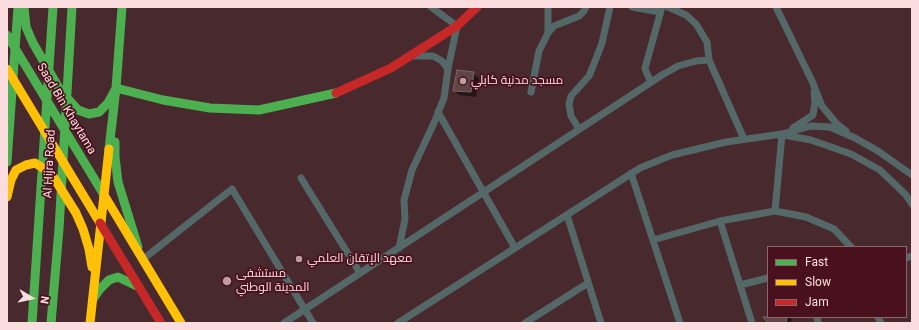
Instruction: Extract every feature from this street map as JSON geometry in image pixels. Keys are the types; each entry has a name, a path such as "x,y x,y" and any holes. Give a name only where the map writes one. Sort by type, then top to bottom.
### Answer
{"main road":[{"path":"7,162 18,7"},
{"path":"24,7 26,27 33,43 60,90 78,110 89,114 99,112 116,93"},
{"name":"Al Hijra Road","path":"32,323 53,7"},
{"name":"Al Hijra Road","path":"51,323 59,229 72,7"},
{"path":"90,323 100,223 116,93 122,7"},
{"path":"116,93 210,108 259,110 338,92 391,68 458,26 477,7"},
{"name":"Saad Bin Khaytama","path":"7,35 142,260"},
{"path":"7,69 161,323"},
{"path":"116,93 116,157 118,182 142,260 181,323"},
{"path":"7,197 11,180 16,170 26,165 35,163 51,173 76,213 83,229 89,249 94,281"},
{"path":"92,300 109,280 118,277 139,286"}],"street":[{"path":"399,248 405,219 404,200 412,170 444,98 448,69 458,26 431,7"},
{"path":"548,7 548,32"},
{"path":"531,92 539,51 548,32 554,26 579,16 586,7"},
{"path":"579,129 571,116 569,104 571,96 589,76 602,44 610,7"},
{"path":"632,7 661,10 645,68 652,82"},
{"path":"668,7 686,15 696,24 707,42 710,60 744,139"},
{"path":"776,7 812,81 822,106 836,123 855,138"},
{"path":"410,56 433,56 442,61 448,69"},
{"path":"284,323 652,82 678,66 696,61 710,60"},
{"path":"782,134 799,125 813,115 815,102 812,81"},
{"path":"438,112 515,248"},
{"path":"398,323 631,173 672,155 726,142 782,134 811,126 830,128 855,138 878,151 912,175"},
{"path":"782,134 810,140 851,154 880,170 906,195 912,204"},
{"path":"775,212 782,134"},
{"path":"631,173 680,323"},
{"path":"301,178 360,274"},
{"path":"142,260 232,189 312,323"},
{"path":"653,240 720,221 775,212 806,217 834,228 850,246"},
{"path":"567,215 601,323"},
{"path":"720,221 752,323"},
{"path":"740,285 767,278"},
{"path":"525,323 588,283"}],"building":[{"name":"مسجد مدنية كابلي","path":"457,70 474,72 471,92 453,91"},
{"path":"763,317 787,318 786,323 768,323"}],"traffic: fast":[{"path":"7,162 18,7"},
{"path":"24,7 26,27 33,43 60,90 78,110 89,114 99,112 108,103 116,88 163,100 210,108 259,110 336,93"},
{"path":"32,323 53,7"},
{"path":"51,323 59,229 72,7"},
{"path":"109,149 116,88 122,7"},
{"path":"7,35 104,195"},
{"path":"115,142 118,182 138,247"},
{"path":"93,299 109,280 118,277 139,287"}],"traffic: slow":[{"path":"7,69 100,223"},
{"path":"90,323 109,149"},
{"path":"7,197 11,180 16,170 26,165 35,163 51,173 76,213 83,229 89,249 92,267"},
{"path":"104,195 181,323"}],"traffic: jam":[{"path":"336,93 391,68 457,26 477,7"},
{"path":"100,223 161,323"}],"place":[{"name":"مسجد مدنية كابلي","path":"463,81"},
{"name":"معهد الإتقان العلمي","path":"299,259"},
{"name":"مستشفى المدينة الوطني","path":"227,281"}]}
